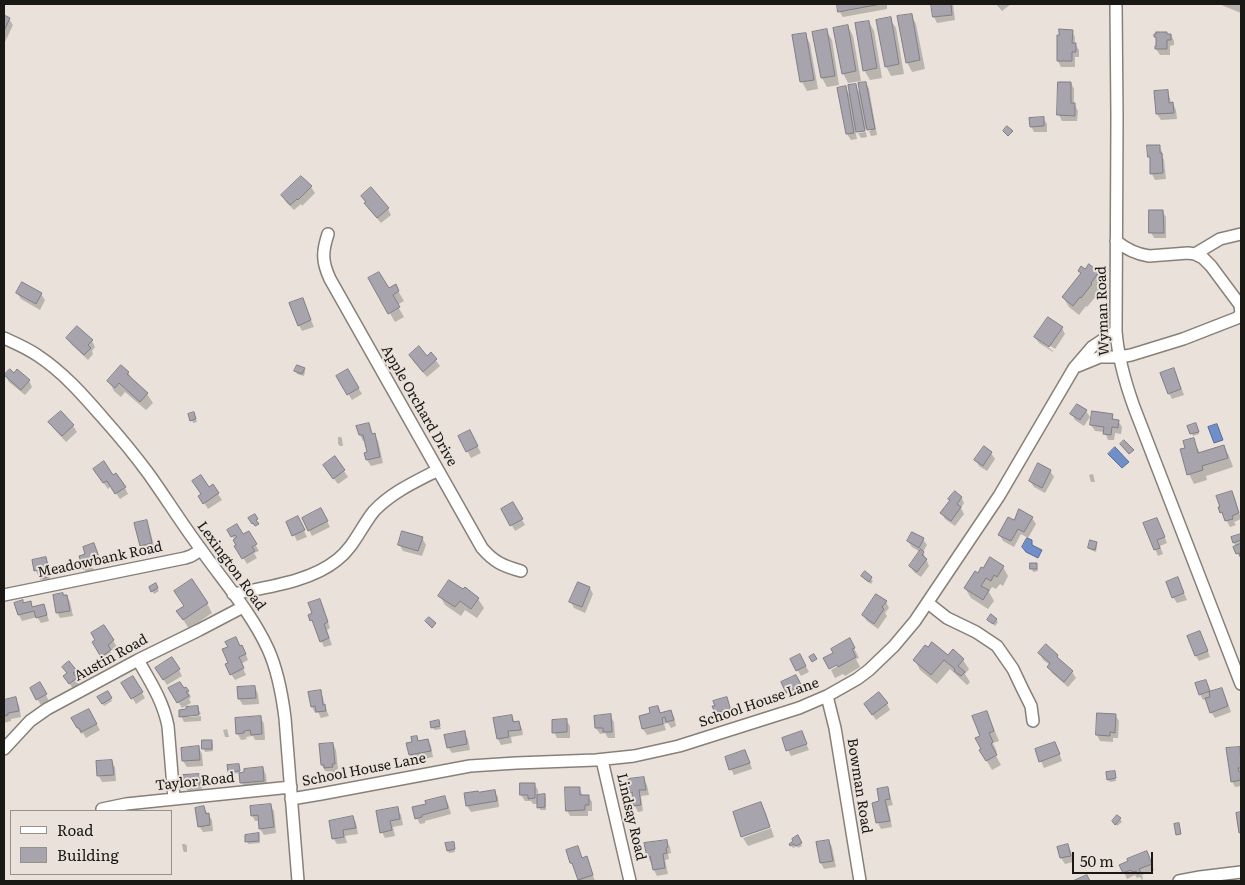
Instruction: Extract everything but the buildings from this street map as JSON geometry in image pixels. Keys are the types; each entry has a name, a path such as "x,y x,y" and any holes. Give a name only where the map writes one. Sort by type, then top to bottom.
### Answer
{"street":[{"name":"Wyman Road","path":"1116,4 1116,332 1119,357 1124,380 1134,407 1241,684"},
{"name":"Apple Orchard Drive","path":"328,234 323,256 325,268 330,279 482,548 497,562 508,568 521,571"},
{"path":"1195,254 1220,239 1241,234"},
{"path":"1074,368 1100,357 1131,355 1183,339 1237,318 1241,314 1241,305 1203,258 1188,253 1149,256 1128,250 1116,241"},
{"name":"School House Lane","path":"291,793 321,794 470,766 602,760 634,756 679,746 799,708 827,696 857,679 880,660 905,634 928,603 999,496 1074,368 1092,347 1116,332"},
{"name":"Lexington Road","path":"4,338 36,354 51,365 87,399 148,473 262,636 275,666 285,718 298,881"},
{"path":"233,594 294,580 324,568 347,551 366,521 383,503 405,487 438,470"},
{"name":"Meadowbank Road","path":"4,595 185,558 201,550"},
{"path":"928,603 947,618 976,632 997,646 1013,669 1031,706 1032,721"},
{"name":"Austin Road","path":"4,749 20,730 38,715 138,660 243,607"},
{"path":"138,660 158,695 166,714 174,800"},
{"name":"Bowman Road","path":"827,696 834,723 860,881"},
{"name":"Lindsay Road","path":"602,760 630,881"},
{"name":"Taylor Road","path":"102,809 126,804 291,793"},
{"path":"1179,881 1241,872"}],"water":[{"path":"1217,424 1223,440 1214,443 1208,427"},
{"path":"1115,447 1129,462 1122,468 1108,454"},
{"path":"1027,538 1032,540 1032,545 1042,550 1038,558 1026,552 1022,547"}]}
